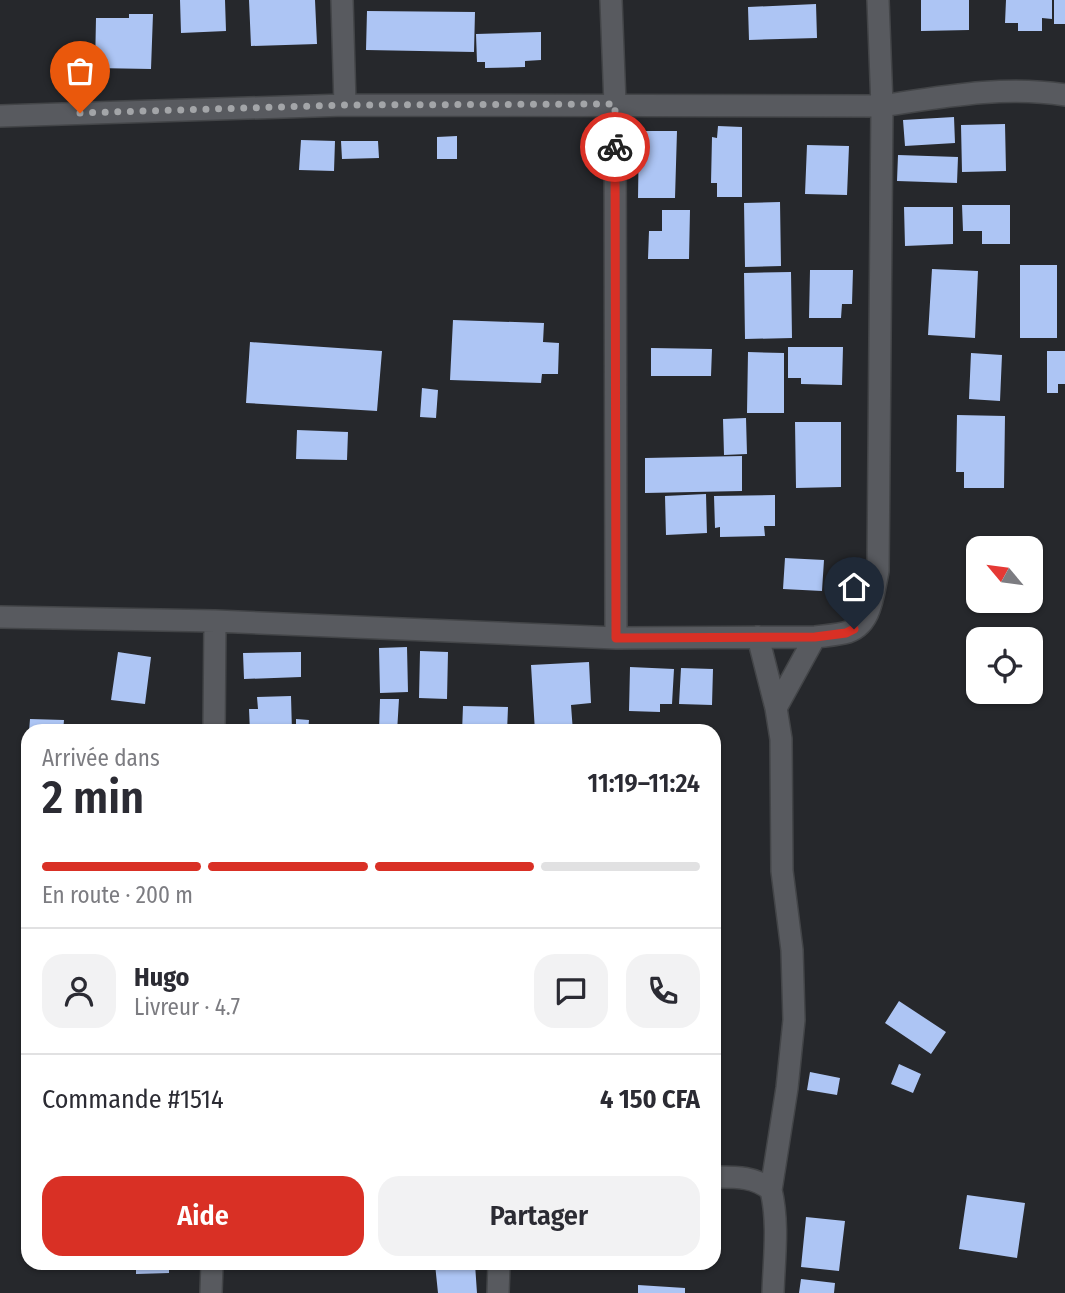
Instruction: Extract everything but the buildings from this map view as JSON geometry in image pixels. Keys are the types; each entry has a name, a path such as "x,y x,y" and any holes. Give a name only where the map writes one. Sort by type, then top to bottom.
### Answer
{"street":[{"path":"342,0 345,105"},
{"path":"611,0 615,104 616,638"},
{"path":"0,617 215,621 616,638 815,637 846,633 861,624 871,610 878,572 882,106 878,0"},
{"path":"0,116 345,105 882,106 1013,90 1065,95"},
{"path":"214,724 215,621"},
{"path":"758,636 781,739 782,870 792,950 794,1020 787,1088 771,1190 776,1231 773,1293"},
{"path":"776,708 815,637"},
{"path":"721,1177 755,1180 771,1190"},
{"path":"211,1293 212,1270"},
{"path":"498,1293 499,1270"}],"way so far":[{"path":"80,113 345,105 615,104 615,147"}],"route":[{"path":"615,147 616,638 815,637 846,633 854,629"}]}
